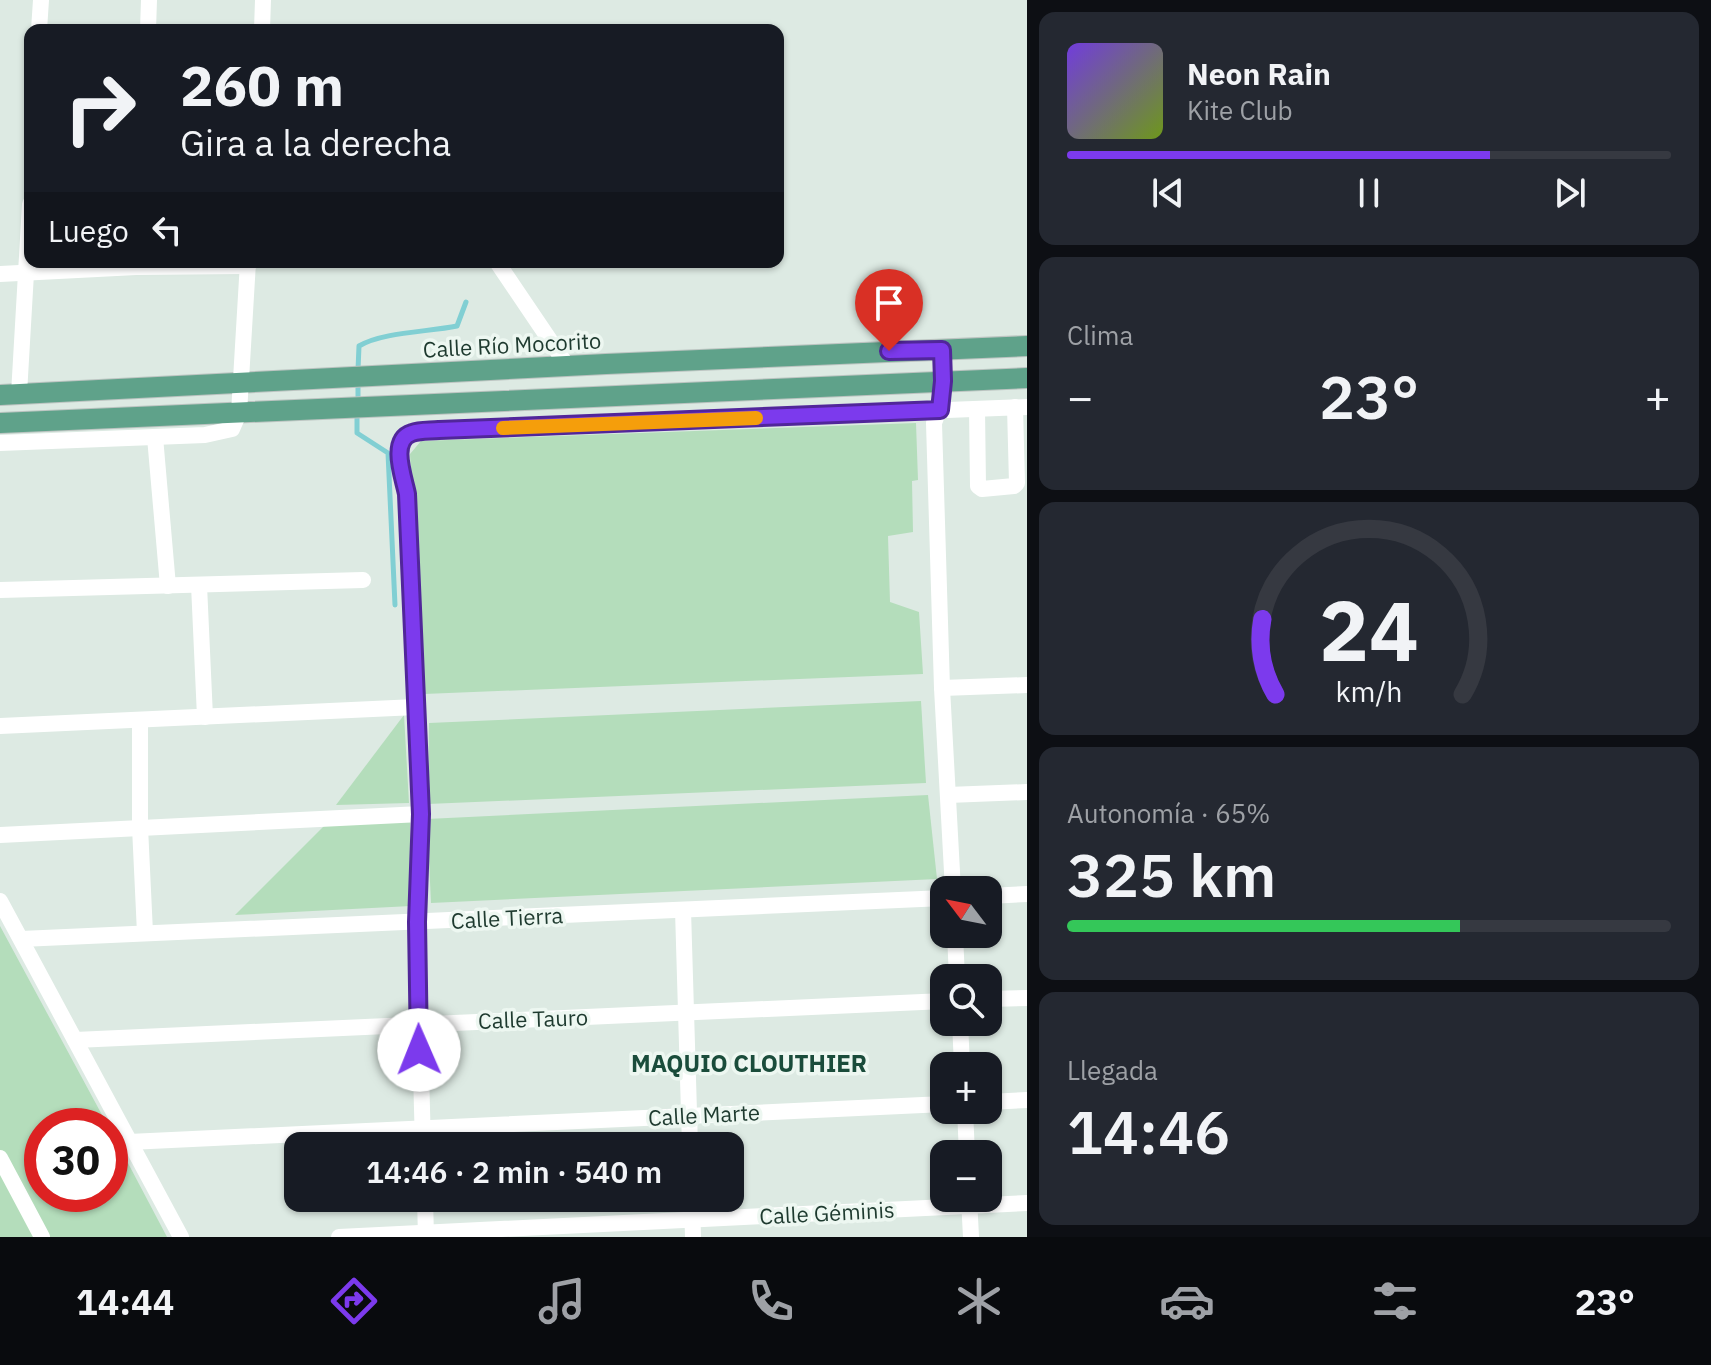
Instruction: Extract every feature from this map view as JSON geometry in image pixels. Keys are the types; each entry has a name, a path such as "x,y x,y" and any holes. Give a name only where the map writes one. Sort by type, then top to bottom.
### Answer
{"main road":[{"name":"Calle Río Mocorito","path":"10,394 1027,346"},
{"path":"0,423 1027,378"}],"street":[{"path":"39,24 41,0"},
{"path":"148,24 149,0"},
{"path":"262,24 263,0"},
{"path":"10,394 26,268"},
{"path":"0,274 95,268"},
{"path":"0,443 227,431 235,425 239,413 248,268"},
{"path":"501,268 568,367"},
{"path":"942,350 940,410 934,423 942,688 952,876"},
{"path":"422,1132 417,922 421,814 407,494 399,449 401,441 412,433 439,430 1021,407 1017,483 1014,486 982,489 978,486 977,409"},
{"path":"155,437 168,586"},
{"path":"0,590 363,580"},
{"path":"199,585 205,717"},
{"path":"942,688 1027,685"},
{"path":"0,726 416,707"},
{"path":"140,720 140,827 145,933"},
{"path":"948,795 1027,792"},
{"path":"0,835 421,814"},
{"path":"1002,895 1027,894"},
{"name":"Calle Tierra","path":"21,939 930,899"},
{"path":"0,901 181,1237"},
{"path":"683,910 690,1132"},
{"path":"1002,999 1027,998"},
{"name":"Calle Tauro","path":"75,1040 930,1002"},
{"path":"1002,1101 1027,1100"},
{"name":"Calle Marte","path":"129,1142 930,1105"},
{"path":"0,1158 42,1237"},
{"name":"Calle Géminis","path":"1002,1203 1027,1203"},
{"name":"Calle Géminis","path":"339,1237 692,1228 930,1206"},
{"path":"425,1212 426,1235"},
{"path":"970,1212 971,1237"}],"green space":[{"path":"916,423 918,480 912,481 913,532 888,536 890,602 919,612 923,674 424,694 410,454 421,441"},
{"path":"921,701 926,783 428,804 429,723"},
{"path":"404,715 409,803 336,805"},
{"path":"928,795 937,876 930,876 930,879 431,903 427,819"},
{"path":"410,819 411,906 235,915 326,824"},
{"path":"0,926 98,1108 24,1108 24,1212 128,1212 128,1163 167,1237 0,1237"}],"waterway":[{"path":"358,370 359,346 392,335 457,326 466,302"},
{"path":"358,380 358,402"},
{"path":"357,412 357,433 388,453 395,605"}],"slow traffic":[{"path":"503,428 756,418"}],"district":[{"name":"MAQUIO CLOUTHIER","path":"749,1064"}],"route":[{"path":"419,1050 417,922 421,814 407,494 399,449 401,441 412,433 439,430 940,410 942,350 889,351"}]}
